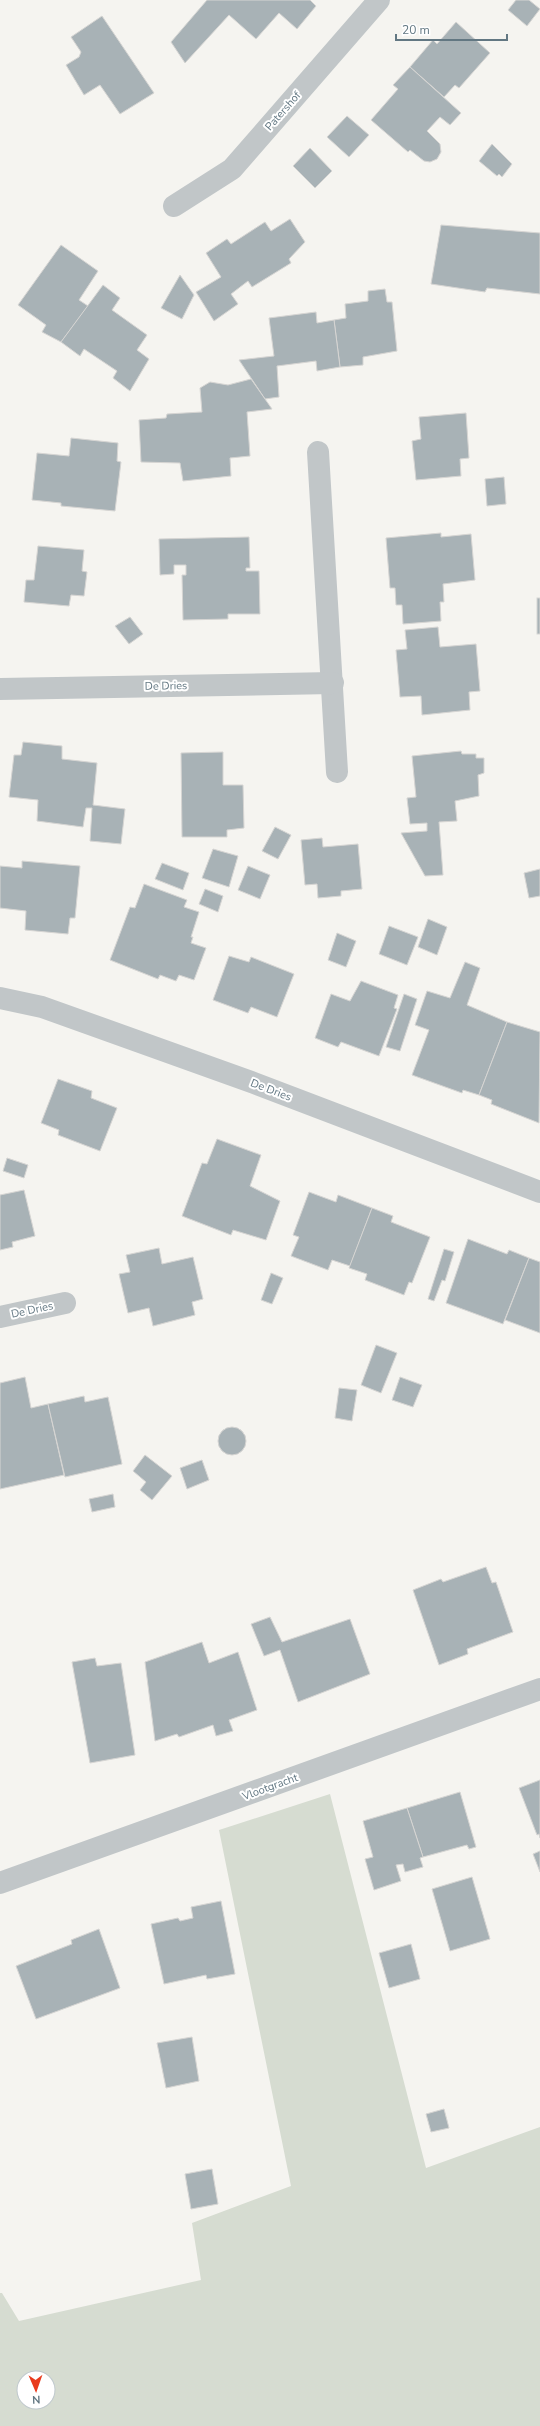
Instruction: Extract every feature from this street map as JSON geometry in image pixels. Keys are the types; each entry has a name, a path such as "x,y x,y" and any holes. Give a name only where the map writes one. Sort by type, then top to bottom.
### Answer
{"street":[{"name":"Patershof","path":"174,206 232,169 379,0"},
{"path":"318,452 333,683 336,772"},
{"name":"De Dries","path":"0,689 333,683"},
{"name":"De Dries","path":"0,998 57,1012 254,1083 540,1192"},
{"name":"De Dries","path":"0,1317 65,1303"},
{"name":"Vlootgracht","path":"0,1883 540,1689"}],"shaded area":[{"path":"330,1794 426,2168 540,2127 540,2426 0,2426 0,2293 2,2293 19,2321 201,2280 192,2223 291,2186 219,1830"}],"building":[{"path":"207,0 310,0 316,6 297,29 279,13 256,39 229,15 185,63 171,42"},
{"path":"516,0 529,0 540,9 527,26 508,10"},
{"path":"102,16 154,93 120,114 100,85 84,95 66,65 79,57 81,52 71,37"},
{"path":"456,22 490,53 459,88 455,85 444,97 410,67 433,40 437,44"},
{"path":"410,67 461,113 450,125 440,117 427,131 440,144 441,152 437,159 430,162 424,161 410,150 408,152 371,120 398,89 393,85"},
{"path":"347,116 369,135 349,157 327,137"},
{"path":"492,144 512,164 502,177 499,174 497,176 479,161"},
{"path":"310,148 332,171 315,188 293,166"},
{"path":"290,219 305,242 289,259 291,263 252,287 248,281 231,294 238,304 214,321 196,292 221,277 206,253 227,239 231,244 265,222 271,231"},
{"path":"441,225 540,233 540,294 487,288 485,292 431,284"},
{"path":"61,245 98,271 79,300 88,306 61,342 42,332 46,325 18,305"},
{"path":"180,275 194,295 182,319 161,308"},
{"path":"103,285 120,298 112,310 147,335 137,350 149,359 130,391 113,378 117,371 84,349 80,356 61,342"},
{"path":"385,289 387,302 392,302 397,351 363,357 363,365 340,367 334,320 346,318 345,304 368,301 368,291"},
{"path":"316,312 317,323 334,320 340,367 317,371 316,361 277,366 279,397 265,399 239,360 274,356 269,318"},
{"path":"251,379 272,409 247,412 250,456 230,458 231,476 183,481 180,463 141,462 139,420 166,418 167,414 202,412 200,388 210,382 228,385"},
{"path":"466,413 469,458 460,459 461,476 416,480 412,441 421,439 419,417"},
{"path":"71,438 118,443 117,461 121,462 115,511 61,506 61,503 32,500 37,453 69,456"},
{"path":"504,477 506,504 487,506 485,479"},
{"path":"441,533 441,537 471,534 475,580 443,584 444,602 440,602 441,621 403,624 402,605 396,605 395,588 390,588 386,538"},
{"path":"249,537 250,568 246,568 246,571 259,571 260,614 228,614 228,619 183,620 182,575 186,575 186,565 174,565 174,574 160,575 159,539"},
{"path":"38,546 84,550 82,571 87,572 84,596 71,595 69,606 24,602 26,580 34,580"},
{"path":"537,598 540,598 540,634 537,634"},
{"path":"130,617 143,634 129,644 115,626"},
{"path":"438,627 440,647 476,644 480,691 469,692 470,710 422,715 421,696 400,697 396,650 407,649 405,630"},
{"path":"23,742 62,746 62,759 97,763 93,805 125,809 121,844 90,841 92,808 86,808 83,827 37,821 38,800 9,797 14,755 21,755"},
{"path":"461,751 462,754 476,754 476,758 484,758 484,773 478,775 479,796 455,801 457,821 439,822 443,875 425,876 401,833 427,831 427,823 410,824 407,798 416,797 412,756"},
{"path":"223,752 223,785 243,785 244,828 227,830 227,837 182,837 181,753"},
{"path":"275,827 291,835 278,859 262,851"},
{"path":"322,838 323,847 358,844 362,889 341,891 341,896 318,898 317,884 305,885 301,840"},
{"path":"213,849 238,856 229,887 202,878"},
{"path":"22,861 80,866 75,918 70,918 68,934 25,930 26,911 0,908 0,866 22,868"},
{"path":"162,863 189,873 183,890 155,879"},
{"path":"248,866 270,875 260,899 238,890"},
{"path":"540,869 540,896 529,898 524,873"},
{"path":"144,884 187,900 184,907 199,912 191,937 193,937 191,943 206,948 194,980 179,975 176,981 160,975 158,979 110,960 130,907 135,908"},
{"path":"205,889 223,896 218,912 199,904"},
{"path":"428,919 447,927 437,955 418,947"},
{"path":"389,926 418,937 407,965 379,954"},
{"path":"337,933 356,941 346,967 328,960"},
{"path":"229,956 249,962 251,957 294,974 277,1017 251,1007 248,1013 213,1000"},
{"path":"465,962 480,968 467,1005 507,1022 479,1095 463,1090 462,1093 412,1075 429,1030 415,1025 427,991 450,998"},
{"path":"361,981 398,995 394,1008 397,1009 379,1056 341,1042 338,1047 315,1038 331,994 350,1001"},
{"path":"404,994 417,999 400,1051 386,1047"},
{"path":"507,1022 540,1032 539,1123 491,1104 492,1100 479,1095"},
{"path":"58,1079 92,1091 91,1098 117,1108 100,1151 58,1135 59,1130 41,1123"},
{"path":"217,1139 261,1155 250,1186 280,1201 266,1240 233,1230 231,1235 182,1216 202,1163 207,1164"},
{"path":"7,1158 28,1165 24,1178 3,1171"},
{"path":"24,1190 35,1236 12,1242 13,1247 0,1250 0,1195"},
{"path":"309,1192 336,1202 338,1195 372,1208 350,1266 332,1260 328,1270 291,1256 299,1237 293,1235"},
{"path":"372,1208 393,1216 391,1222 430,1237 412,1283 409,1282 404,1295 365,1280 367,1274 349,1268"},
{"path":"468,1239 507,1254 509,1250 529,1258 503,1324 446,1303"},
{"path":"159,1248 162,1264 193,1257 203,1299 192,1302 195,1315 153,1326 149,1308 128,1313 119,1274 130,1272 126,1255"},
{"path":"444,1249 454,1252 445,1281 442,1280 434,1301 428,1299"},
{"path":"529,1258 540,1262 540,1333 505,1320"},
{"path":"271,1273 283,1278 272,1304 261,1300"},
{"path":"376,1345 397,1353 381,1393 361,1385"},
{"path":"25,1377 31,1408 48,1404 64,1475 0,1489 0,1383"},
{"path":"400,1377 422,1385 413,1407 392,1400"},
{"path":"339,1388 357,1390 352,1421 335,1418"},
{"path":"84,1396 85,1402 108,1397 122,1464 65,1477 48,1404"},
{"path":"232,1427 242,1431 246,1441 242,1451 232,1455 222,1451 218,1441 222,1431"},
{"path":"145,1455 172,1476 152,1500 140,1490 146,1482 133,1471"},
{"path":"202,1460 209,1480 187,1489 180,1468"},
{"path":"113,1494 115,1507 92,1512 89,1499"},
{"path":"486,1567 492,1583 496,1582 513,1632 467,1649 468,1654 439,1665 413,1590 441,1579 443,1582"},
{"path":"270,1617 282,1642 350,1619 370,1674 298,1702 280,1650 264,1656 251,1624"},
{"path":"202,1642 209,1663 238,1652 257,1710 229,1720 233,1731 216,1736 213,1725 179,1737 177,1734 155,1741 145,1662"},
{"path":"95,1658 97,1666 121,1663 135,1755 90,1763 72,1662"},
{"path":"540,1780 540,1838 539,1834 537,1835 519,1788"},
{"path":"460,1792 476,1847 469,1849 467,1845 423,1857 407,1808"},
{"path":"407,1808 423,1857 420,1858 423,1867 405,1872 403,1864 396,1865 401,1881 374,1890 365,1859 373,1857 363,1821"},
{"path":"540,1851 540,1872 533,1854"},
{"path":"472,1877 490,1939 450,1951 432,1889"},
{"path":"221,1901 235,1974 207,1979 206,1975 164,1984 151,1924 178,1918 180,1921 193,1918 191,1907"},
{"path":"99,1929 120,1988 36,2019 16,1966 72,1944 71,1940"},
{"path":"411,1944 420,1979 389,1988 379,1953"},
{"path":"192,2037 199,2081 166,2088 157,2043"},
{"path":"444,2109 449,2128 431,2132 426,2114"},
{"path":"212,2169 218,2204 191,2209 185,2174"}]}
